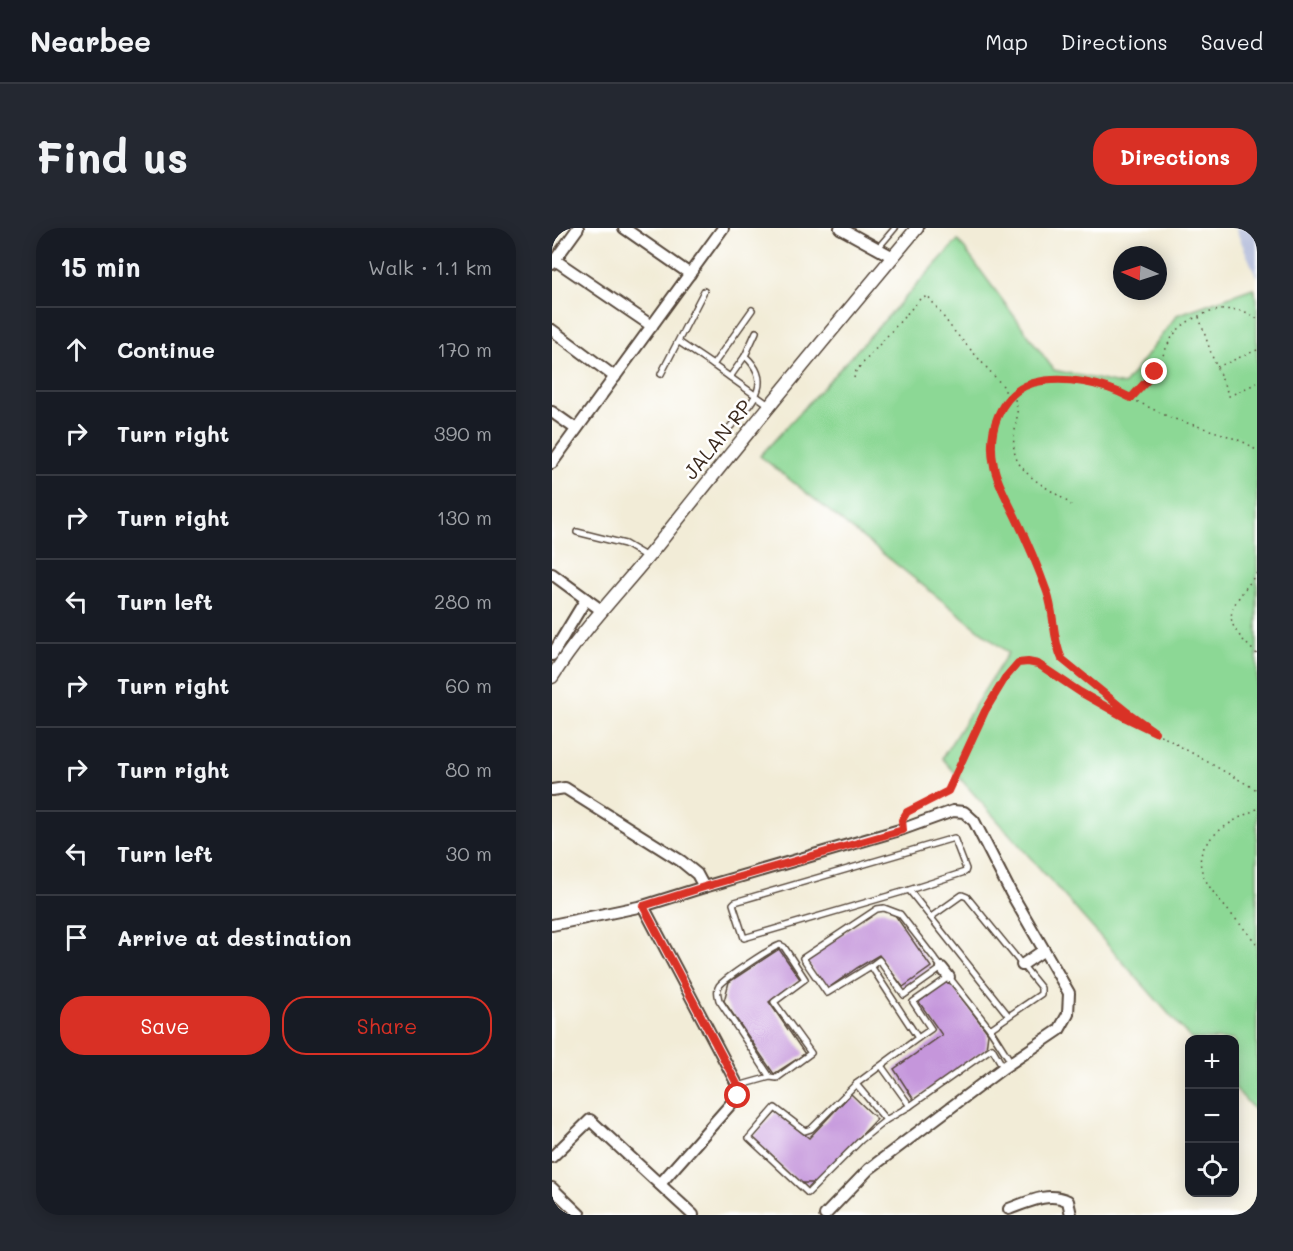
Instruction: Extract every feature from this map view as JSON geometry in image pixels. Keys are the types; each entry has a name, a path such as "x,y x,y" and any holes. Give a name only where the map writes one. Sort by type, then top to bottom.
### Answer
{"street":[{"path":"578,228 554,262 652,326"},
{"path":"624,228 690,274"},
{"path":"552,463 723,228"},
{"path":"840,228 893,257"},
{"name":"JALAN RP","path":"552,677 601,610 648,557 769,405 917,228"},
{"path":"552,330 615,377"},
{"path":"552,412 576,429"},
{"path":"552,574 601,610"},
{"path":"553,652 586,599"},
{"path":"552,790 565,788 662,849 697,874 704,887"},
{"path":"552,925 643,906 903,830 953,811 964,812 974,821 1011,893 1069,993 1068,1014 1059,1030 1007,1065 869,1169 825,1215"},
{"path":"643,906 738,1086 738,1096 660,1184"},
{"path":"1022,965 1044,950"},
{"path":"552,1157 590,1120 691,1214"},
{"path":"553,1192 580,1215"},
{"path":"1009,1209 1038,1198 1060,1196 1068,1201 1071,1215"}],"lane":[{"path":"878,248 895,228"},
{"path":"661,374 704,291"},
{"path":"713,364 752,310"},
{"path":"730,377 745,356 756,332"},
{"path":"679,342 769,405"},
{"path":"730,427 757,397 759,381 752,362 745,356"},
{"path":"577,532 625,544 648,557"},
{"path":"954,838 966,869 965,872 909,890 744,938 733,904 954,838"},
{"path":"909,890 1008,1015"},
{"path":"931,917 965,895 1042,991 1041,994 990,1029"},
{"path":"946,973 904,995 879,960 828,993 803,958 877,909 884,908 900,914 990,1029 1007,1065"},
{"path":"738,1086 770,1077 777,1078 811,1053 774,1002 805,979 784,947 780,945 719,986 717,993 719,1000 770,1077"},
{"path":"871,966 918,1038"},
{"path":"946,973 913,1002 931,1029 856,1084 811,1130 805,1131 775,1108 750,1136 750,1139 808,1193 861,1140 886,1120 910,1106 992,1048 1007,1065"},
{"path":"882,1067 910,1106"},
{"path":"856,1084 886,1120"}],"path":[{"path":"854,378 856,371 920,299 928,296 954,331 1003,386 1008,398"},
{"path":"1131,398 1155,372 1174,334 1190,319 1231,308 1248,312 1257,319"},
{"path":"1199,316 1229,396 1257,383"},
{"path":"1217,367 1257,350"},
{"path":"1155,732 1062,659 1056,647 1051,603 994,467 992,444 995,423 1002,405 1012,394 1030,384 1049,379 1098,386 1131,398 1171,418 1248,444 1257,451"},
{"path":"1012,394 1018,402 1013,450 1019,463 1033,480 1061,496 1071,505"},
{"path":"1257,573 1232,607 1230,616 1232,625 1241,638 1257,654"},
{"path":"903,830 902,820 907,812 948,791 985,711 1005,678 1018,663 1038,664 1080,692 1257,790"},
{"path":"1257,809 1235,819 1211,838 1203,847 1199,860 1210,889 1257,944"}],"shaded area":[{"path":"1235,228 1257,228 1257,278"}],"green space":[{"path":"958,240 1054,370 1124,385 1177,315 1253,288 1257,299 1257,1113 1239,1093 1239,1035 1187,1035 942,758 1008,653 760,456"}],"building":[{"path":"883,910 895,915 931,967 903,987 879,955 827,989 805,959 877,911"},
{"path":"779,949 800,979 769,1002 805,1054 774,1074 724,1001 729,982"},
{"path":"948,980 988,1033 986,1049 914,1100 894,1069 942,1035 919,1002"},
{"path":"851,1094 877,1119 815,1183 799,1183 752,1138 776,1112 809,1138"}],"route":[{"path":"738,1096 738,1086 643,906 903,830 902,820 907,812 948,791 985,711 1005,678 1018,663 1038,664 1080,692 1155,732 1062,659 1056,647 1051,603 1022,531 1000,485 994,467 992,444 995,423 1002,405 1012,394 1030,384 1049,379 1075,381 1098,386 1131,398 1155,372"}]}
